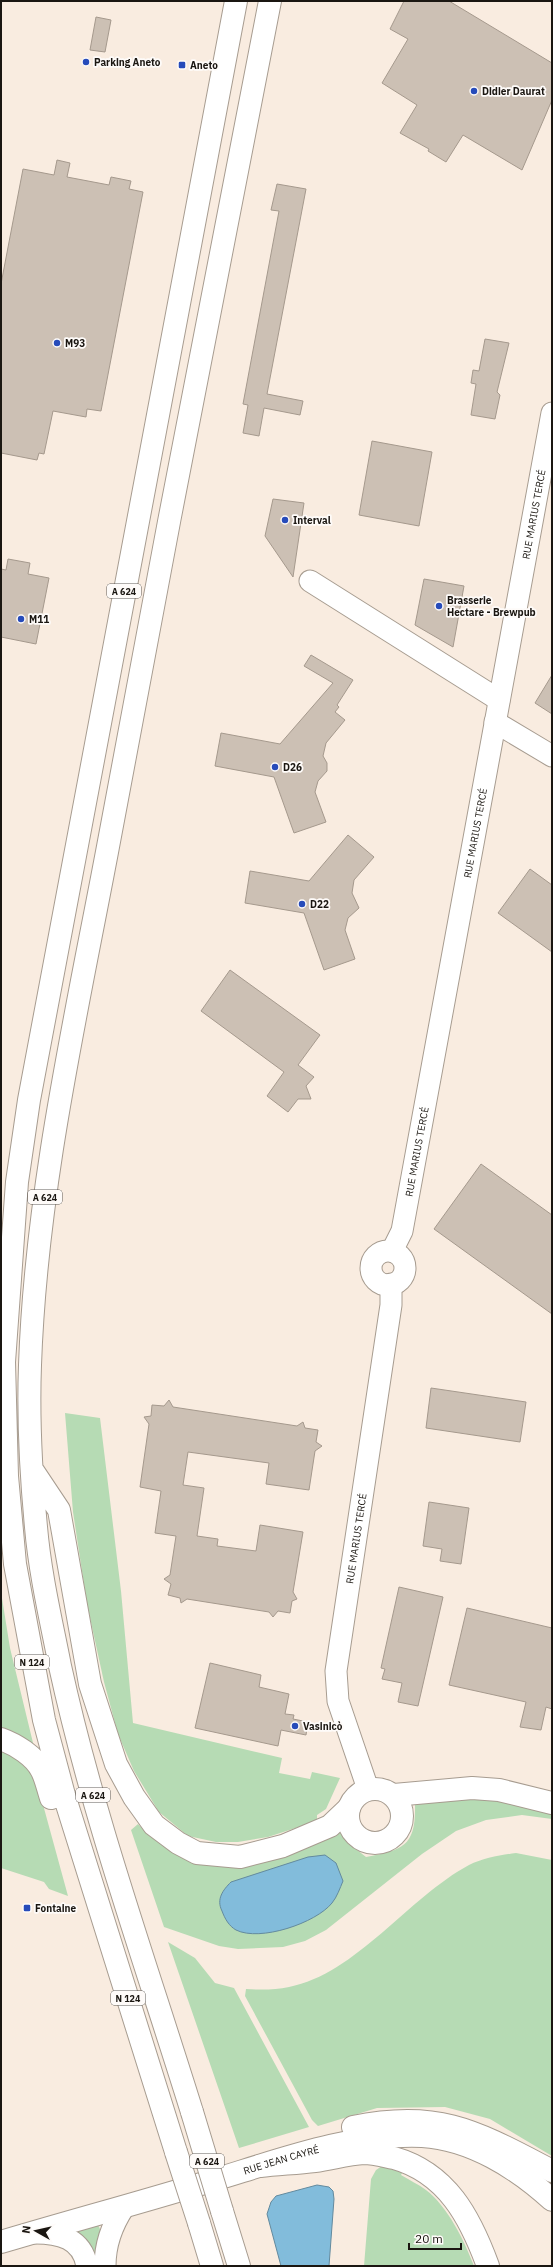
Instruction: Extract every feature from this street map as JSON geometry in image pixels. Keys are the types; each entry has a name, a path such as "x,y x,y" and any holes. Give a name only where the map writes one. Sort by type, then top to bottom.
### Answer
{"main road":[{"name":"A 624","path":"7,1476 4,1362 17,1182 29,1100 236,1"},
{"name":"A 624","path":"239,2266 112,1858 72,1721 45,1591 36,1532 32,1470 30,1368 38,1256 52,1146 124,757 270,1"},
{"path":"1,1248 17,1182"},
{"path":"32,1470 59,1510 90,1684 116,1764 134,1797 154,1825 178,1843 197,1853 240,1857 283,1846 330,1826 349,1808 353,1800 368,1789 377,1788 394,1795 479,1789 498,1790 552,1803"},
{"name":"N 124","path":"7,1476 15,1564 32,1664 44,1720 80,1844 212,2266"},
{"path":"1,1739 29,1755 42,1770 54,1808 80,1844"},
{"path":"349,1808 348,1818 350,1827 356,1835 363,1840 380,1843 395,1835 403,1820 403,1810 394,1795"},
{"name":"RUE JEAN CAYRÉ","path":"1,2229 268,2149 373,2123 401,2120 426,2120 451,2125 490,2138 552,2171"},
{"name":"RUE JEAN CAYRÉ","path":"1,2242 260,2166 338,2145 376,2137 423,2136 458,2144 500,2161 532,2182 552,2200"},
{"path":"260,2166 314,2161 364,2153 390,2157 417,2167 431,2175 453,2197 466,2217 488,2266"}],"street":[{"name":"RUE MARIUS TERCÉ","path":"368,1789 338,1701 336,1671 391,1305 391,1284 384,1284 378,1281 372,1269 377,1256 381,1253 392,1251 402,1232 552,413"},
{"path":"310,581 499,700"},
{"path":"495,722 552,756"},
{"path":"104,2266 112,2229 124,2207"},
{"path":"32,2233 48,2233 67,2237 82,2251 87,2266"}],"green space":[{"path":"65,1413 100,1418 121,1591 133,1723 282,1758 279,1773 310,1779 312,1772 340,1778 326,1809 317,1815 317,1821 268,1837 238,1842 216,1842 188,1836 159,1812 134,1771 118,1734 104,1682 87,1604 73,1512"},
{"path":"1,1592 10,1648 34,1747 1,1732"},
{"path":"1,1751 23,1762 36,1779 68,1896 49,1889 44,1882 1,1868"},
{"path":"482,1798 552,1813 552,1819 522,1815 486,1820 456,1831 422,1854 326,1930 305,1941 283,1947 238,1949 219,1946 164,1927 131,1830 138,1824 150,1836 191,1860 214,1866 238,1866 341,1830 347,1842 366,1857 390,1852 405,1844 413,1829 415,1804"},
{"path":"516,1853 552,1860 552,2156 490,2119 445,2107 377,2108 318,2126 312,2120 245,1996 246,1989 268,1990 284,1988 314,1979 337,1967 360,1951 425,1896 447,1879 469,1865 486,1859"},
{"path":"168,1942 195,1958 215,1983 234,1988 309,2127 239,2148"},
{"path":"385,2164 404,2169 401,2175 426,2190 441,2205 460,2235 474,2266 364,2266 371,2179 376,2170"},
{"path":"98,2225 101,2231 96,2266 75,2231"}],"water":[{"path":"325,1855 336,1863 343,1881 334,1901 314,1917 287,1928 259,1934 246,1933 236,1930 224,1917 220,1907 220,1899 225,1888 231,1882 308,1857"},
{"path":"317,2185 329,2187 333,2191 334,2199 329,2266 281,2266 267,2214 271,2202 276,2196"}],"building":[{"name":"Didier Daurat","path":"404,1 449,1 552,63 552,100 522,170 463,135 446,162 428,151 429,149 400,133 417,105 382,83 408,39 390,29"},
{"path":"96,17 111,20 105,52 90,50"},
{"name":"M93","path":"57,160 70,163 67,177 109,185 111,177 131,181 129,189 143,192 101,411 87,409 86,417 53,411 44,454 39,453 37,460 1,453 1,284 23,169 54,175"},
{"path":"277,184 306,189 267,394 303,401 300,415 264,408 259,436 243,433 248,405 243,404 279,211 271,210"},
{"path":"485,339 509,343 497,392 500,395 495,419 471,415 476,384 471,383 473,370 479,371"},
{"path":"372,441 432,452 419,526 359,515"},
{"name":"Interval","path":"273,499 304,503 293,577 265,536"},
{"name":"M11","path":"8,559 30,563 28,574 49,578 36,644 1,637 1,569 6,570"},
{"name":"Brasserie Hectare - Brewpub","path":"424,579 464,586 453,647 415,625"},
{"name":"D26","path":"311,655 353,680 337,705 339,707 335,712 345,720 326,743 323,756 327,763 327,771 318,781 315,792 326,822 294,833 274,777 215,766 221,733 280,744 333,683 304,666"},
{"path":"552,675 552,714 535,703"},
{"name":"D22","path":"348,835 374,857 354,880 352,893 359,908 348,918 345,930 355,959 324,970 304,913 245,903 250,871 309,881"},
{"path":"530,869 552,885 552,952 498,913"},
{"path":"230,970 320,1035 298,1065 314,1077 306,1086 311,1099 298,1099 288,1112 267,1096 284,1072 201,1011"},
{"path":"481,1164 552,1215 552,1314 434,1229"},
{"path":"431,1388 526,1402 520,1442 426,1428"},
{"path":"169,1400 173,1407 297,1426 303,1422 305,1428 318,1430 316,1442 322,1446 315,1451 309,1490 266,1484 269,1463 188,1452 183,1485 204,1488 197,1536 218,1539 217,1546 256,1551 260,1525 303,1532 293,1592 297,1599 292,1601 290,1613 278,1611 273,1617 269,1612 187,1599 181,1603 180,1598 168,1595 171,1584 164,1579 170,1575 176,1536 155,1533 161,1491 140,1487 149,1424 144,1417 151,1416 152,1405 164,1406"},
{"path":"429,1502 469,1508 461,1564 440,1561 442,1549 423,1546"},
{"path":"399,1587 443,1597 418,1706 398,1702 402,1683 382,1679 385,1669 381,1668"},
{"path":"467,1608 552,1628 552,1709 546,1707 541,1730 520,1727 526,1702 449,1685"},
{"path":"210,1663 261,1675 259,1687 289,1694 285,1714 294,1715 293,1719 308,1722 306,1735 281,1730 278,1746 195,1728"}],"place":[{"name":"Parking Aneto","path":"86,62"},
{"name":"Aneto","path":"182,65"},
{"name":"Didier Daurat","path":"474,91"},
{"name":"M93","path":"57,343"},
{"name":"Interval","path":"285,520"},
{"name":"Brasserie Hectare - Brewpub","path":"439,606"},
{"name":"M11","path":"21,619"},
{"name":"D26","path":"275,767"},
{"name":"D22","path":"302,904"},
{"name":"Vasinicò","path":"295,1726"},
{"name":"Fontaine","path":"27,1908"}]}
